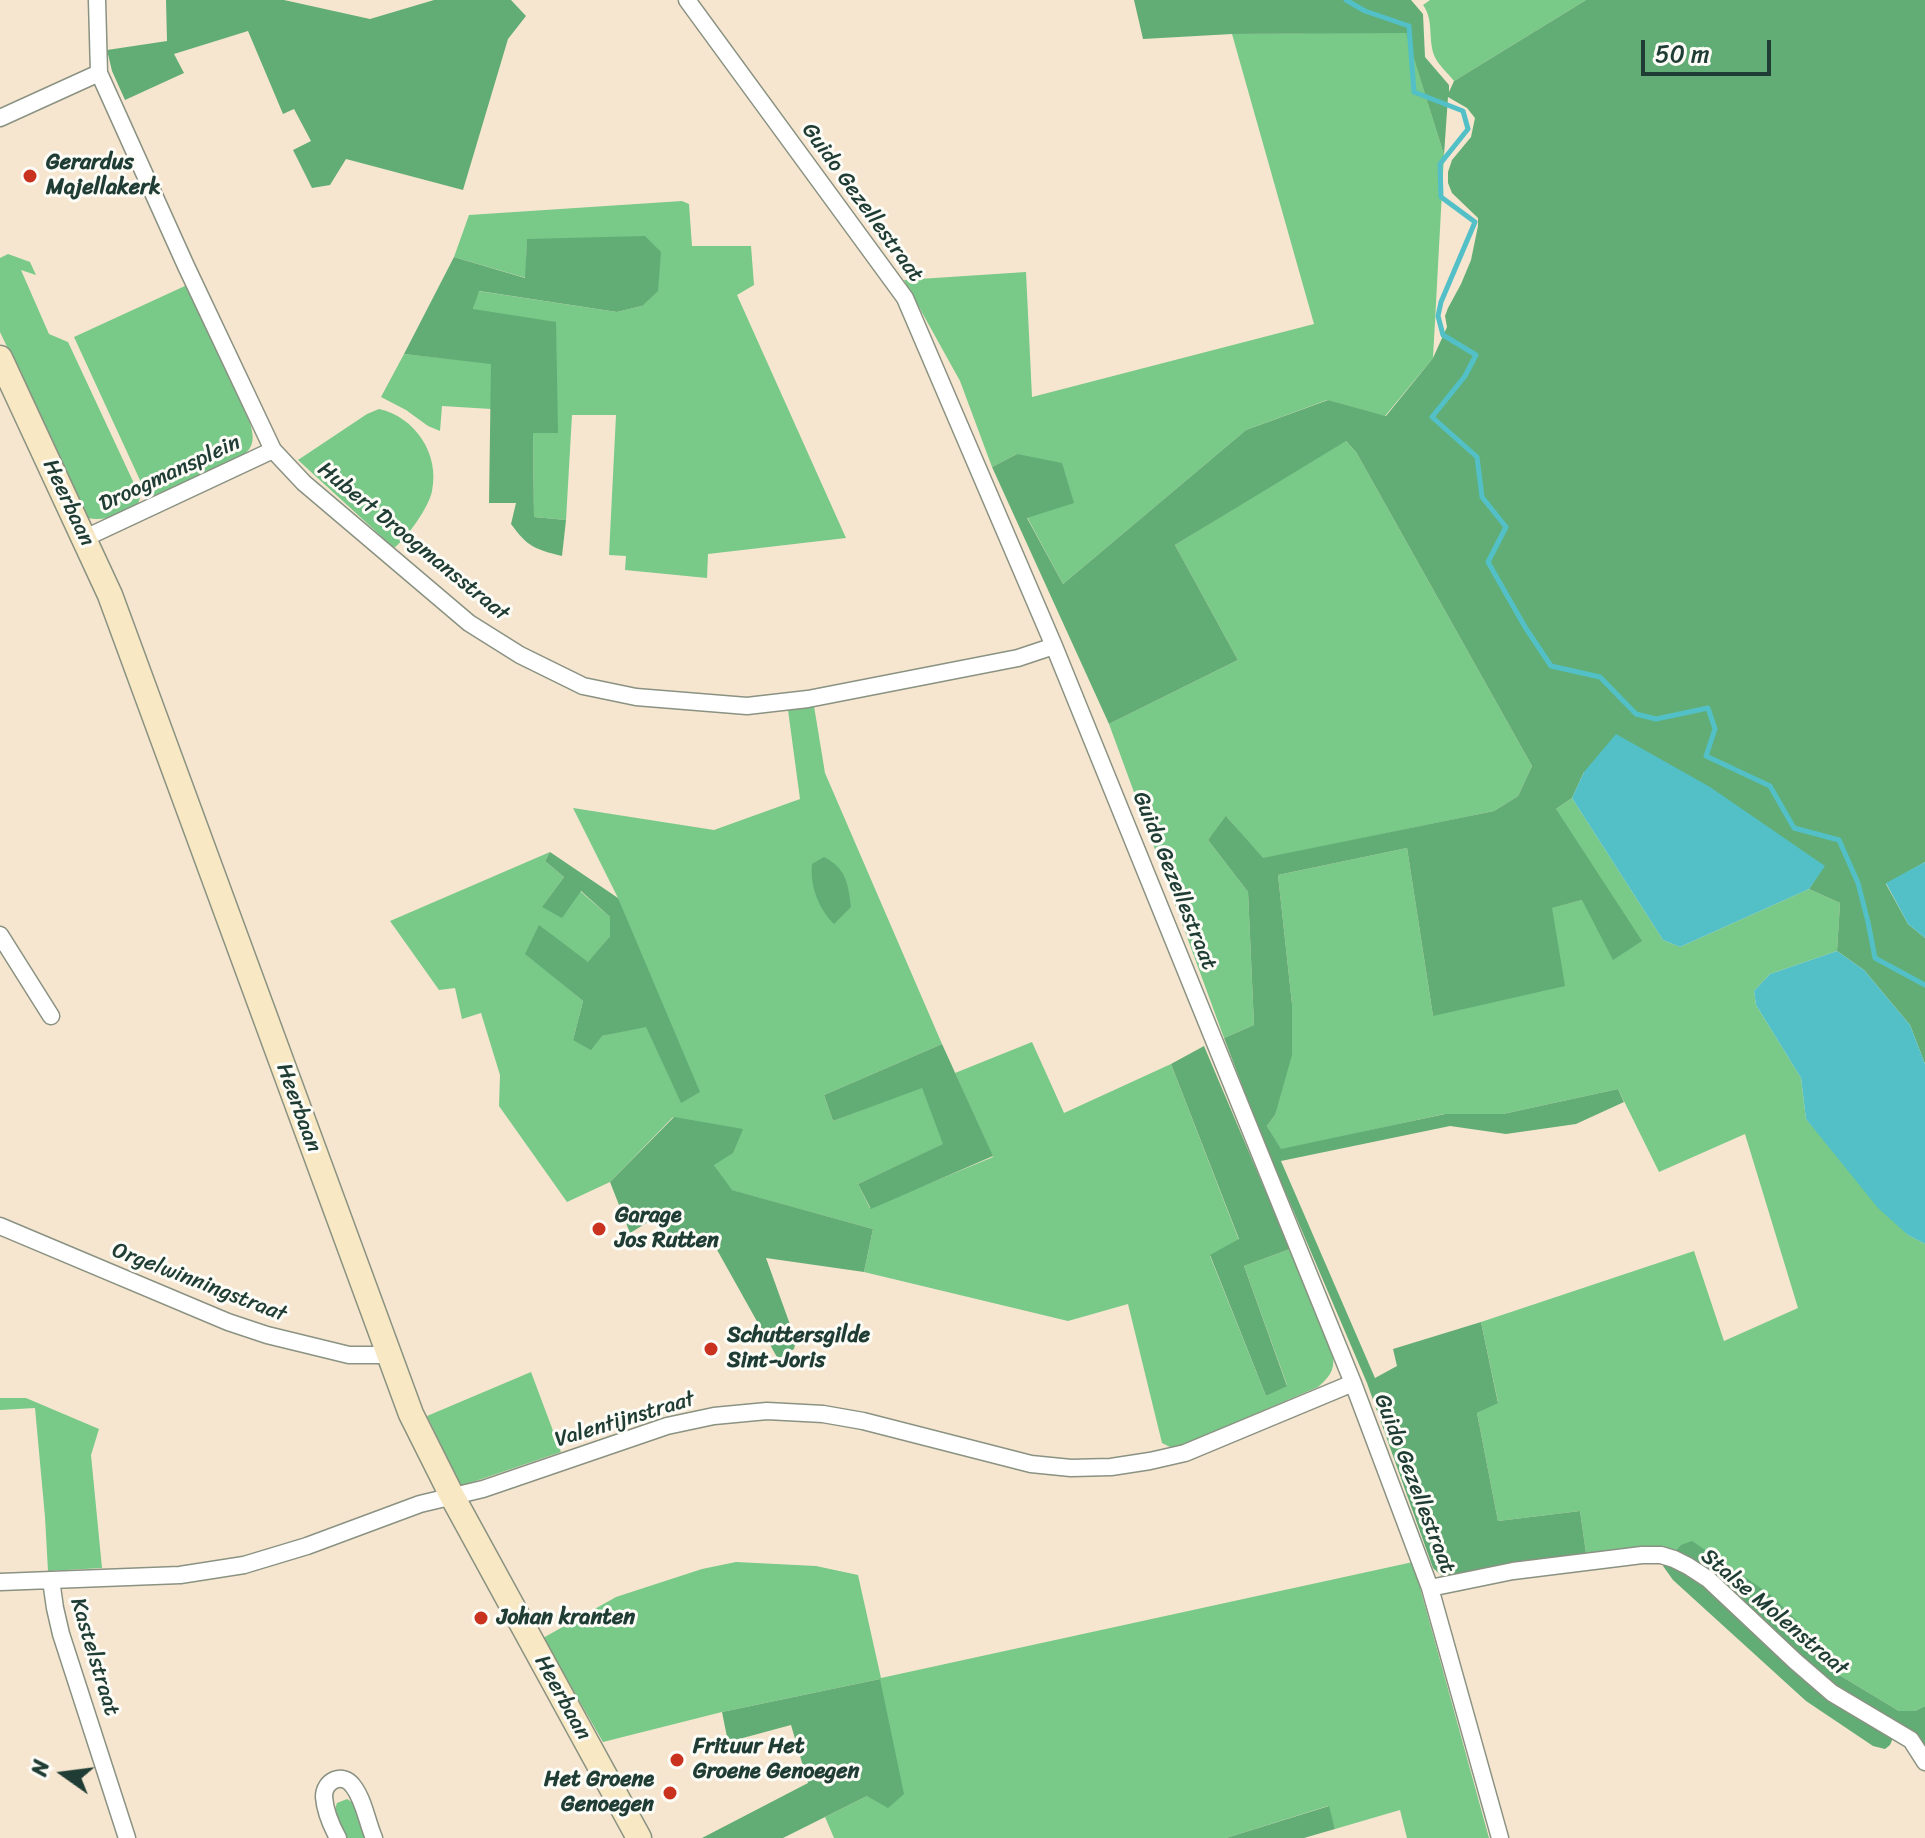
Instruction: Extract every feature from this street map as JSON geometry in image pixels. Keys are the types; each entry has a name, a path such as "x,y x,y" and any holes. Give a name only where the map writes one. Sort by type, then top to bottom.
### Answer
{"street":[{"name":"Hubert Droogmansstraat","path":"97,0 99,73 273,450 304,483 469,623 520,655 583,686 636,697 747,706 808,699 1018,658 1054,646"},
{"name":"Guido Gezellestraat","path":"687,0 905,298 1054,646 1353,1383 1430,1588 1500,1838"},
{"path":"0,118 99,73"},
{"name":"Heerbaan","path":"0,358 85,538 127,637 411,1414 452,1496 639,1838"},
{"name":"Droogmansplein","path":"85,538 273,450"},
{"path":"0,935 51,1016"},
{"name":"Orgelwinningstraat","path":"0,1226 238,1326 349,1355 388,1355"},
{"name":"Valentijnstraat","path":"0,1582 180,1575 244,1565 307,1546 420,1504 483,1489 667,1426 714,1416 791,1411 845,1417 1011,1460 1049,1467 1088,1468 1132,1465 1202,1447 1353,1383"},
{"name":"Stalse Molenstraat","path":"1430,1588 1513,1571 1628,1556 1661,1555 1674,1559 1708,1579 1832,1693 1911,1740 1925,1762"},
{"name":"Kastelstraat","path":"51,1580 61,1634 127,1838"},
{"path":"338,1838 324,1800 325,1788 337,1778 346,1779 353,1785 374,1838"}],"green space":[{"path":"166,0 284,0 370,19 434,0 511,0 526,16 508,39 463,190 346,159 330,185 312,188 293,150 311,141 294,109 283,114 248,31 174,54 184,73 125,100 112,71 107,50 167,41"},
{"path":"1134,0 1411,0 1423,14 1425,57 1449,85 1449,92 1454,81 1586,0 1925,0 1925,862 1886,884 1908,924 1925,938 1925,1064 1910,1025 1864,970 1837,951 1840,903 1809,889 1824,866 1584,772 1572,798 1556,809 1642,941 1613,960 1582,900 1552,908 1565,986 1433,1016 1407,848 1278,875 1292,1004 1292,1055 1275,1115 1267,1126 1281,1149 1445,1114 1503,1114 1618,1089 1624,1102 1576,1124 1506,1134 1450,1126 1281,1161 1375,1378 1397,1366 1393,1349 1481,1322 1498,1403 1477,1413 1498,1521 1580,1511 1586,1553 1444,1578 1433,1568 1367,1383 1261,1135 1224,1038 1254,1025 1248,892 1208,840 1226,816 1263,858 1494,811 1518,796 1532,766 1356,452 1346,441 1175,545 1238,660 1109,724 992,467 1017,454 1062,463 1074,503 1027,518 1063,584 1246,430 1328,400 1386,416 1433,358 1447,327 1445,316 1448,308 1471,260 1478,218 1452,193 1448,172 1452,160 1471,137 1475,118 1467,108 1448,97 1444,155 1406,33 1232,34 1143,39"},
{"path":"1430,0 1586,0 1454,81 1434,55 1429,17 1423,5"},
{"path":"1406,32 1444,155 1433,358 1385,416 1327,400 1246,430 1063,584 1027,517 1017,454 992,467 960,381 904,280 1026,272 1032,397 1314,324 1232,34"},
{"path":"682,201 689,204 692,246 751,246 754,285 737,295 846,538 708,554 707,578 625,570 626,556 609,555 616,415 572,415 566,520 534,517 533,432 557,433 473,309 478,291 617,312 642,306 527,239 526,278 454,257 469,215"},
{"path":"645,236 661,252 658,291 642,306 617,312 479,291 473,309 556,322 558,433 533,433 534,517 566,520 562,556 532,546 522,538 511,524 516,503 489,503 491,364 404,354 454,257 525,278 527,239"},
{"path":"8,254 30,262 36,275 21,270 49,334 68,342 138,492 138,504 120,513 101,519 88,518 0,332 0,258"},
{"path":"187,285 250,423 252,441 242,456 156,496 145,491 74,337"},
{"path":"404,354 491,363 491,409 442,406 440,431 381,397"},
{"path":"379,409 392,413 414,429 422,439 432,464 432,491 427,505 411,530 394,548 298,460"},
{"path":"1345,440 1356,452 1532,766 1518,796 1494,811 1262,859 1227,817 1208,840 1248,892 1254,1025 1224,1038 1109,724 1238,660 1175,545"},
{"path":"814,706 825,773 942,1044 824,1095 833,1121 922,1087 944,1144 858,1184 870,1208 993,1157 955,1073 1032,1042 1064,1113 1171,1064 1239,1240 1210,1256 1266,1396 1287,1385 1244,1266 1290,1249 1333,1357 1330,1374 1318,1387 1174,1449 1162,1443 1128,1304 1068,1321 864,1272 873,1229 731,1190 673,1117 610,1182 567,1202 499,1106 500,1075 481,1013 462,1019 455,988 439,990 390,921 550,852 545,861 564,877 543,906 580,891 610,917 610,936 588,963 526,954 583,1001 573,1040 646,1026 681,1102 618,898 573,808 714,830 800,799 788,710"},
{"path":"1572,798 1663,940 1680,947 1809,889 1840,903 1837,951 1770,974 1754,991 1756,1005 1801,1078 1806,1119 1908,1235 1925,1244 1925,1706 1915,1711 1899,1711 1826,1667 1804,1628 1675,1552 1647,1548 1586,1553 1580,1511 1498,1521 1477,1413 1498,1402 1481,1322 1694,1251 1724,1341 1798,1308 1745,1134 1659,1172 1618,1089 1503,1114 1444,1114 1281,1150 1267,1126 1275,1115 1292,1004 1278,875 1407,848 1433,1016 1551,908 1582,900 1556,809"},
{"path":"550,852 618,898 700,1092 681,1103 646,1027 602,1036 591,1050 573,1040 583,1001 525,954 539,925 588,962 610,936 610,917 581,891 562,918 542,907 564,877 545,861"},
{"path":"824,857 842,872 850,899 851,907 834,924 819,904 812,880 812,864"},
{"path":"942,1044 993,1156 871,1209 858,1184 943,1144 922,1088 833,1121 824,1095"},
{"path":"1204,1046 1290,1249 1244,1266 1287,1386 1266,1396 1210,1255 1239,1239 1171,1064"},
{"path":"674,1117 743,1129 733,1153 714,1165 732,1190 873,1229 864,1272 766,1258 796,1341 794,1349 778,1359 716,1248 673,1245 660,1215 630,1233 610,1182"},
{"path":"531,1372 561,1452 461,1486 427,1416"},
{"path":"0,1398 26,1398 99,1429 91,1455 102,1568 48,1571 35,1408 0,1410"},
{"path":"1692,1541 1771,1595 1804,1628 1826,1667 1899,1711 1915,1711 1925,1706 1925,1746 1921,1739 1899,1724 1890,1745 1885,1749 1873,1746 1806,1701 1673,1580 1663,1566 1681,1545"},
{"path":"736,1562 816,1566 858,1575 881,1678 1413,1562 1489,1838 1407,1838 1400,1810 1335,1829 1328,1806 1226,1838 834,1838 825,1817 867,1796 880,1679 722,1712 603,1742 543,1638 616,1597 702,1569"},
{"path":"880,1679 904,1794 888,1808 867,1796 783,1838 702,1838 808,1783 791,1725 728,1742 722,1712"},
{"path":"347,1799 355,1804 369,1838 344,1838 334,1812 337,1803"},
{"path":"1329,1806 1335,1829 1304,1838 1226,1838"}],"water":[{"path":"1616,734 1710,787 1825,866 1809,889 1680,947 1663,940 1572,798 1584,772"},
{"path":"1925,862 1925,938 1908,924 1886,883"},
{"path":"1837,951 1864,970 1910,1025 1925,1064 1925,1244 1908,1235 1878,1208 1806,1119 1801,1078 1756,1005 1754,991 1770,974"}],"waterway":[{"path":"1346,0 1365,11 1409,26 1414,92 1463,111 1468,129 1440,164 1441,197 1475,222 1438,316 1443,335 1476,355 1465,376 1432,417 1477,457 1482,497 1506,527 1488,562 1525,627 1551,666 1600,677 1636,714 1656,719 1708,708 1715,729 1706,756 1770,786 1794,828 1839,840 1858,883 1875,958 1925,985"}],"place":[{"name":"Gerardus Majellakerk","path":"30,176"},
{"name":"Garage Jos Rutten","path":"599,1229"},
{"name":"Schuttersgilde Sint-Joris","path":"711,1349"},
{"name":"Johan kranten","path":"481,1618"},
{"name":"Frituur Het Groene Genoegen","path":"677,1760"},
{"name":"Het Groene Genoegen","path":"670,1793"}]}
